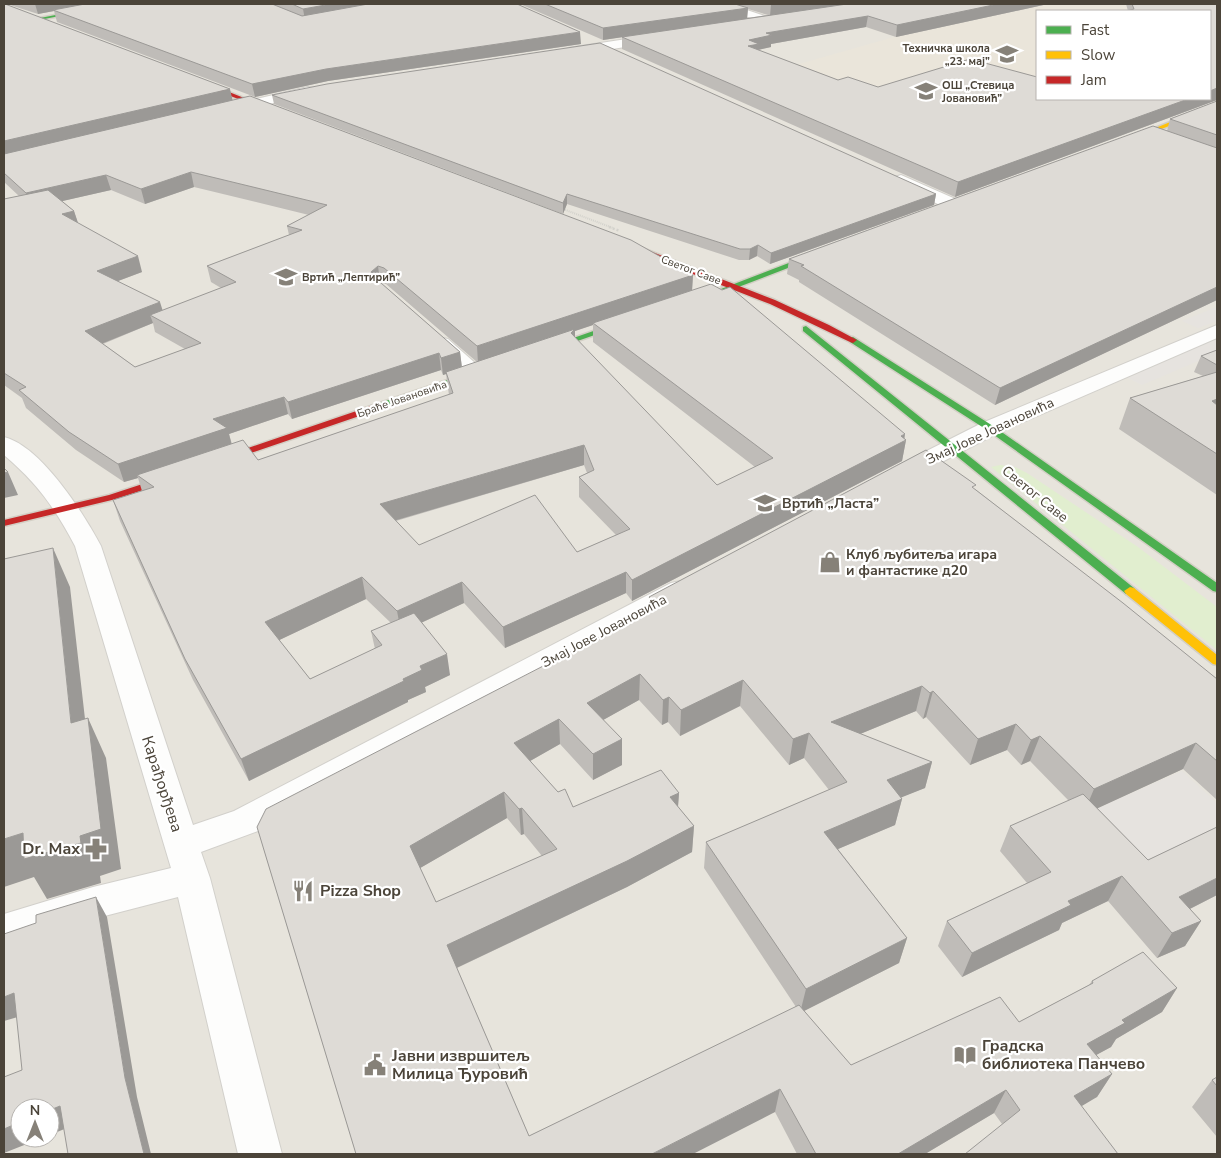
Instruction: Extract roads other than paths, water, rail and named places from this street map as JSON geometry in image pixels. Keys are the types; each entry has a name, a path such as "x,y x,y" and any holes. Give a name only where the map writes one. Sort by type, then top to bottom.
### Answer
{"street":[{"path":"4,26 118,4"},
{"path":"718,4 774,21 743,25"},
{"path":"13,10 56,27"},
{"path":"552,54 674,36"},
{"path":"582,38 631,59"},
{"path":"185,77 291,118"},
{"path":"209,114 319,89"},
{"path":"1112,147 1217,105"},
{"path":"1149,133 1168,140"},
{"path":"890,175 958,203"},
{"path":"936,211 958,203"},
{"name":"Светог Саве","path":"620,237 827,326 863,344 990,428 1217,588"},
{"path":"716,292 838,248"},
{"name":"Светог Саве","path":"733,286 809,331 1217,661"},
{"path":"533,354 635,320"},
{"name":"Змај Јове Јовановића","path":"881,484 990,428 1217,331"},
{"name":"Браће Јовановића","path":"206,465 496,366"},
{"name":"Карађорђева","path":"4,444 46,482 68,509 88,546 187,861 260,1154"},
{"path":"4,524 112,497 187,472"},
{"name":"Змај Јове Јовановића","path":"4,931 93,903 187,861 246,821 705,578"}],"lane":[{"path":"432,332 478,373"}],"place":[{"name":"Техничка школа „23. мај”","path":"1007,54"},
{"name":"ОШ „Стевица Јовановић”","path":"926,91"},
{"name":"Вртић „Лептирић”","path":"286,277"},
{"name":"Вртић „Ласта”","path":"765,503"},
{"name":"Клуб љубитеља игара и фантастике д20","path":"830,562"},
{"name":"Dr. Max","path":"96,849"},
{"name":"Pizza Shop","path":"303,891"},
{"name":"Градска библиотека Панчево","path":"965,1055"},
{"name":"Јавни извршитељ Милица Ђуровић","path":"375,1065"}]}
